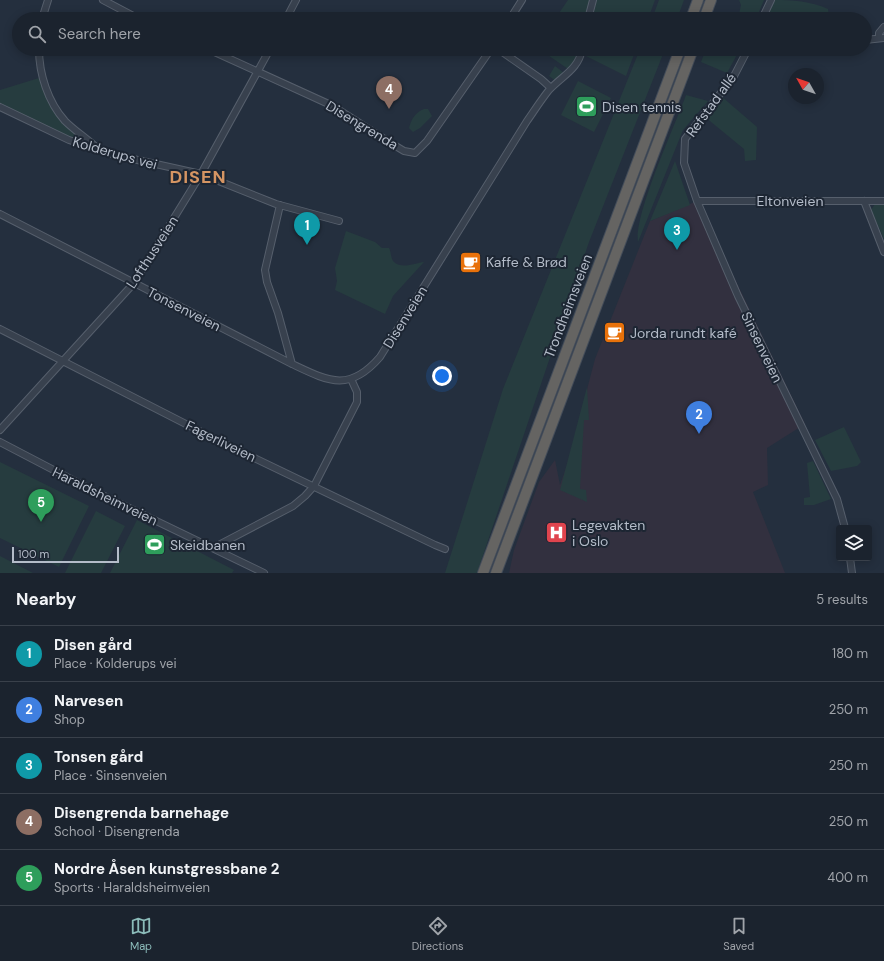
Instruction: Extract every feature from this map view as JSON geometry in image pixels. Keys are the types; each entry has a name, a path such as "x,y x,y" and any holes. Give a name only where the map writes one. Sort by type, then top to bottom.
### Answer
{"highway":[{"path":"694,12 698,0"},
{"path":"707,12 711,0"},
{"name":"Trondheimsveien","path":"482,573 677,56"},
{"name":"Trondheimsveien","path":"496,573 689,56"}],"street":[{"path":"44,12 48,0"},
{"path":"103,0 126,12"},
{"path":"290,12 296,0"},
{"path":"514,12 522,0"},
{"path":"590,12 593,0"},
{"path":"765,12 771,0"},
{"path":"881,38 879,33 884,27"},
{"path":"40,56 44,81 51,103 65,121 99,149"},
{"path":"224,56 258,71"},
{"name":"Lofthusveien","path":"0,430 134,283 201,174 266,56"},
{"name":"Disengrenda","path":"258,71 333,106 404,151 415,153 427,141 485,56"},
{"path":"508,56 542,79 551,88"},
{"name":"Disenveien","path":"351,379 366,371 380,357 527,121 551,88 570,72 581,56"},
{"name":"Refstad allé","path":"684,163 685,139 734,76 745,56"},
{"name":"Kolderups vei","path":"0,107 69,140 115,155 201,174 280,205 339,222"},
{"name":"Sinsenveien","path":"684,163 697,201 738,296 836,499 844,525"},
{"name":"Eltonveien","path":"697,201 884,201"},
{"path":"864,201 884,252"},
{"path":"280,205 265,270 267,282 278,313 292,364"},
{"name":"Tonsenveien","path":"0,214 292,364 332,381 351,379"},
{"name":"Fagerliveien","path":"0,329 221,442 445,549"},
{"path":"213,548 293,506 314,486 357,402 357,392 351,379"},
{"name":"Haraldsheimveien","path":"0,442 90,489 213,548 254,570 264,573"},
{"path":"850,561 852,573"}],"shaded area":[{"path":"697,201 805,424 767,448 768,485 753,492 785,573 509,573 514,550 539,482 555,460 560,485 567,465 595,359 650,221"}],"green space":[{"path":"568,0 655,0 651,12 560,12"},
{"path":"659,0 684,0 680,12 655,12"},
{"path":"739,0 764,0 759,12 739,12 741,5"},
{"path":"774,0 788,0 815,4 828,9 828,12 769,12"},
{"path":"549,56 583,56 571,71"},
{"path":"586,56 633,56 626,76"},
{"path":"637,56 662,56 589,242 477,573 445,573 503,389"},
{"path":"703,56 736,56 727,73 701,62"},
{"path":"555,66 564,73 556,81 549,76"},
{"path":"39,78 49,101 80,136 78,139 66,135 0,104 0,90"},
{"name":"Disen tennis","path":"578,81 611,98 594,132 561,115"},
{"path":"686,95 708,101 683,130 638,242 638,229 642,212 656,170"},
{"path":"721,96 757,127 756,160 745,161 744,149 705,117"},
{"path":"424,109 428,109 432,116 420,128 413,132 409,128 411,122 416,114"},
{"path":"675,161 690,205 650,221"},
{"path":"884,203 884,239 871,210 875,204"},
{"path":"346,231 375,242 382,248 389,248 392,260 396,264 404,266 424,262 393,296 385,314 335,290 337,281 335,268"},
{"path":"587,387 589,420 584,420 580,489 586,490 587,502 560,490"},
{"path":"844,427 861,462 857,466 831,471 815,440"},
{"path":"813,461 831,499 814,505 804,505 804,498 810,497 807,463"},
{"path":"0,462 89,506 59,567 0,538"},
{"path":"96,511 125,526 101,573 65,573"},
{"name":"Skeidbanen","path":"137,520 234,570 232,573 110,573"},
{"path":"0,556 33,573 0,573"}],"place":[{"name":"Disen tennis","path":"586,107"},
{"name":"Disengrenda barnehage","path":"389,109"},
{"name":"Disen gård","path":"307,245"},
{"name":"Tonsen gård","path":"677,250"},
{"name":"Kaffe & Brød","path":"470,262"},
{"name":"Jorda rundt kafé","path":"614,333"},
{"name":"Narvesen","path":"699,434"},
{"name":"Nordre Åsen kunstgressbane 2","path":"41,522"},
{"name":"Legevakten i Oslo","path":"557,533"},
{"name":"Skeidbanen","path":"155,545"}],"district":[{"name":"DISEN","path":"198,177"}]}
